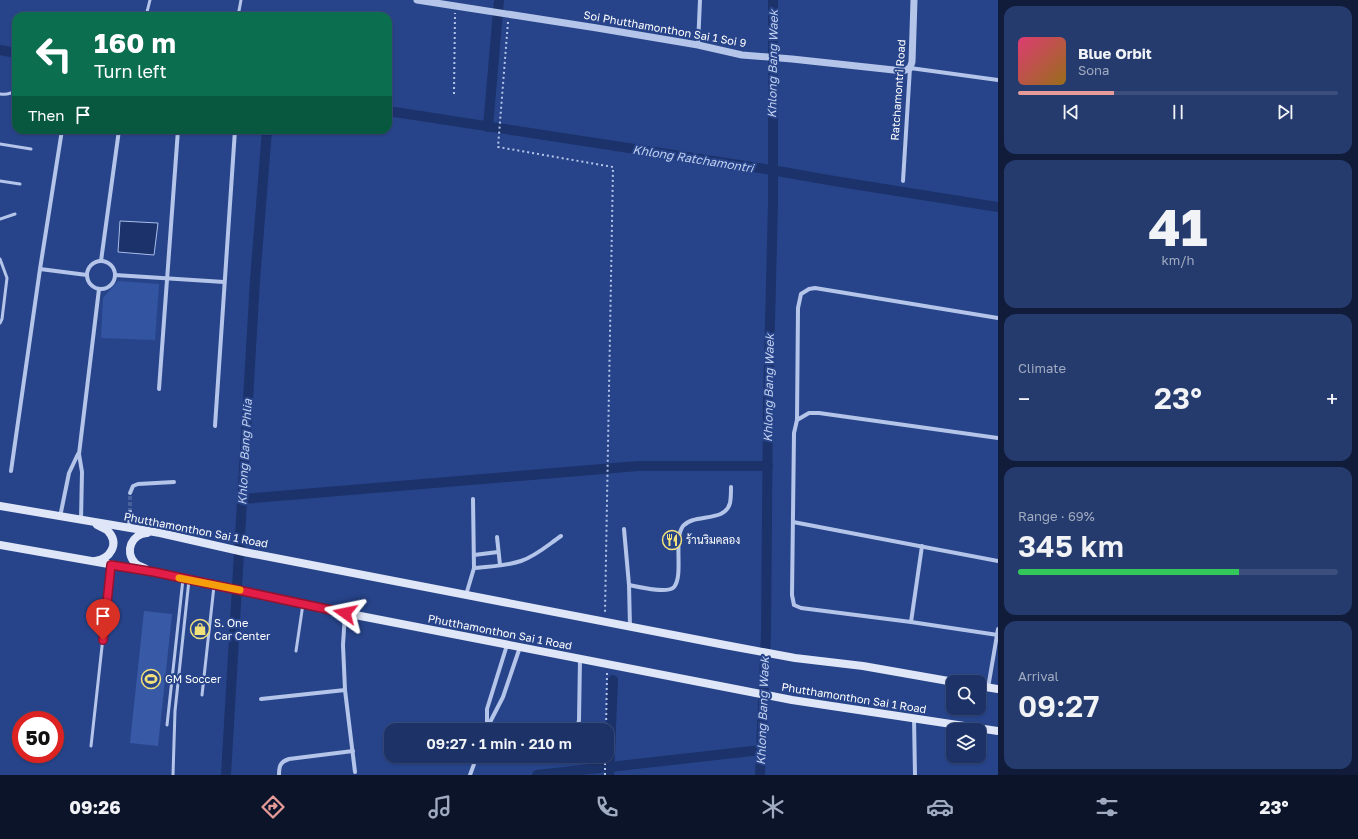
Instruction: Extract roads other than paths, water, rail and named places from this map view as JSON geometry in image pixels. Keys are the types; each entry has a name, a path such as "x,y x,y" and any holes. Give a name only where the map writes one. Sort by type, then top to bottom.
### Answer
{"main road":[{"name":"Phutthamonthon Sai 1 Road","path":"0,506 129,528 244,552 724,645 795,658 863,666 946,681"},
{"path":"80,560 102,560 109,555 113,546 112,537 107,530 85,521"},
{"path":"154,572 135,563 130,554 130,545 137,535 142,533 160,534"},
{"name":"Phutthamonthon Sai 1 Road","path":"0,546 154,572 345,613 792,700 998,731"},
{"path":"988,688 998,690"}],"street":[{"name":"Soi Phutthamonthon Sai 1 Soi 9","path":"417,0 698,45 742,55 903,71 910,68"},
{"path":"698,45 700,0"},
{"name":"Ratchamontri Road","path":"903,182 910,68 912,62 914,0"},
{"path":"910,68 998,80"},
{"path":"11,471 61,134"},
{"path":"101,261 118,134"},
{"path":"159,389 178,134"},
{"path":"215,426 235,134"},
{"path":"101,261 111,265 115,275 112,284 108,287 99,289 90,284 87,275 91,265 101,261"},
{"path":"40,269 87,275"},
{"path":"115,275 224,282"},
{"path":"998,318 815,288 809,289 801,294 798,308 798,420 794,433 792,595 794,605 802,608 998,635"},
{"path":"85,521 82,472 79,454 99,289"},
{"path":"798,420 809,413 818,413 998,438"},
{"path":"60,517 69,473 79,454"},
{"path":"130,493 134,486 138,484 174,482"},
{"path":"630,585 668,591 674,587 678,580 679,536 682,527 689,521 715,516 724,512 730,504 731,487"},
{"path":"466,595 474,568 473,499"},
{"path":"129,528 130,512"},
{"path":"793,522 998,561"},
{"path":"624,529 630,585 630,627"},
{"path":"474,568 520,561 529,557 561,536"},
{"path":"497,537 500,565"},
{"path":"911,622 922,546"},
{"path":"474,555 498,552"},
{"path":"345,613 343,645 345,690 355,772"},
{"path":"988,688 998,629"},
{"path":"487,723 488,709 507,644"},
{"path":"489,723 497,711 503,697 520,647"},
{"path":"578,723 580,658"},
{"path":"262,699 345,690"},
{"path":"914,718 915,775"},
{"path":"279,775 280,764 282,761 353,751"},
{"path":"470,775 475,763"}],"lane":[{"path":"147,12 150,0"},
{"path":"239,12 241,0"},
{"path":"0,94 5,95 12,93"},
{"path":"0,144 31,149"},
{"path":"0,182 20,184"},
{"path":"0,219 15,214"},
{"path":"0,259 7,278 2,319 0,323"},
{"path":"91,746 111,565"},
{"path":"167,725 186,579"},
{"path":"173,775 175,711 186,579"},
{"path":"202,695 214,585"},
{"path":"296,651 303,604"}],"waterway":[{"path":"488,127 499,0"},
{"name":"Khlong Bang Waek","path":"760,775 766,633 768,402 773,203 773,0"},
{"name":"Khlong Ratchamontri","path":"0,50 12,52"},
{"name":"Khlong Ratchamontri","path":"392,112 772,170 998,207"},
{"name":"Khlong Bang Phlia","path":"226,775 255,280 267,134"},
{"path":"243,499 638,466 768,466"},
{"path":"609,775 613,680"},
{"path":"610,767 761,750"},
{"path":"537,775 600,768"}],"tunnel":[{"path":"130,493 130,512"}],"place":[{"name":"ร้านริมคลอง","path":"672,540"},
{"name":"S. One Car Center","path":"200,629"},
{"name":"GM Soccer","path":"151,679"}]}
